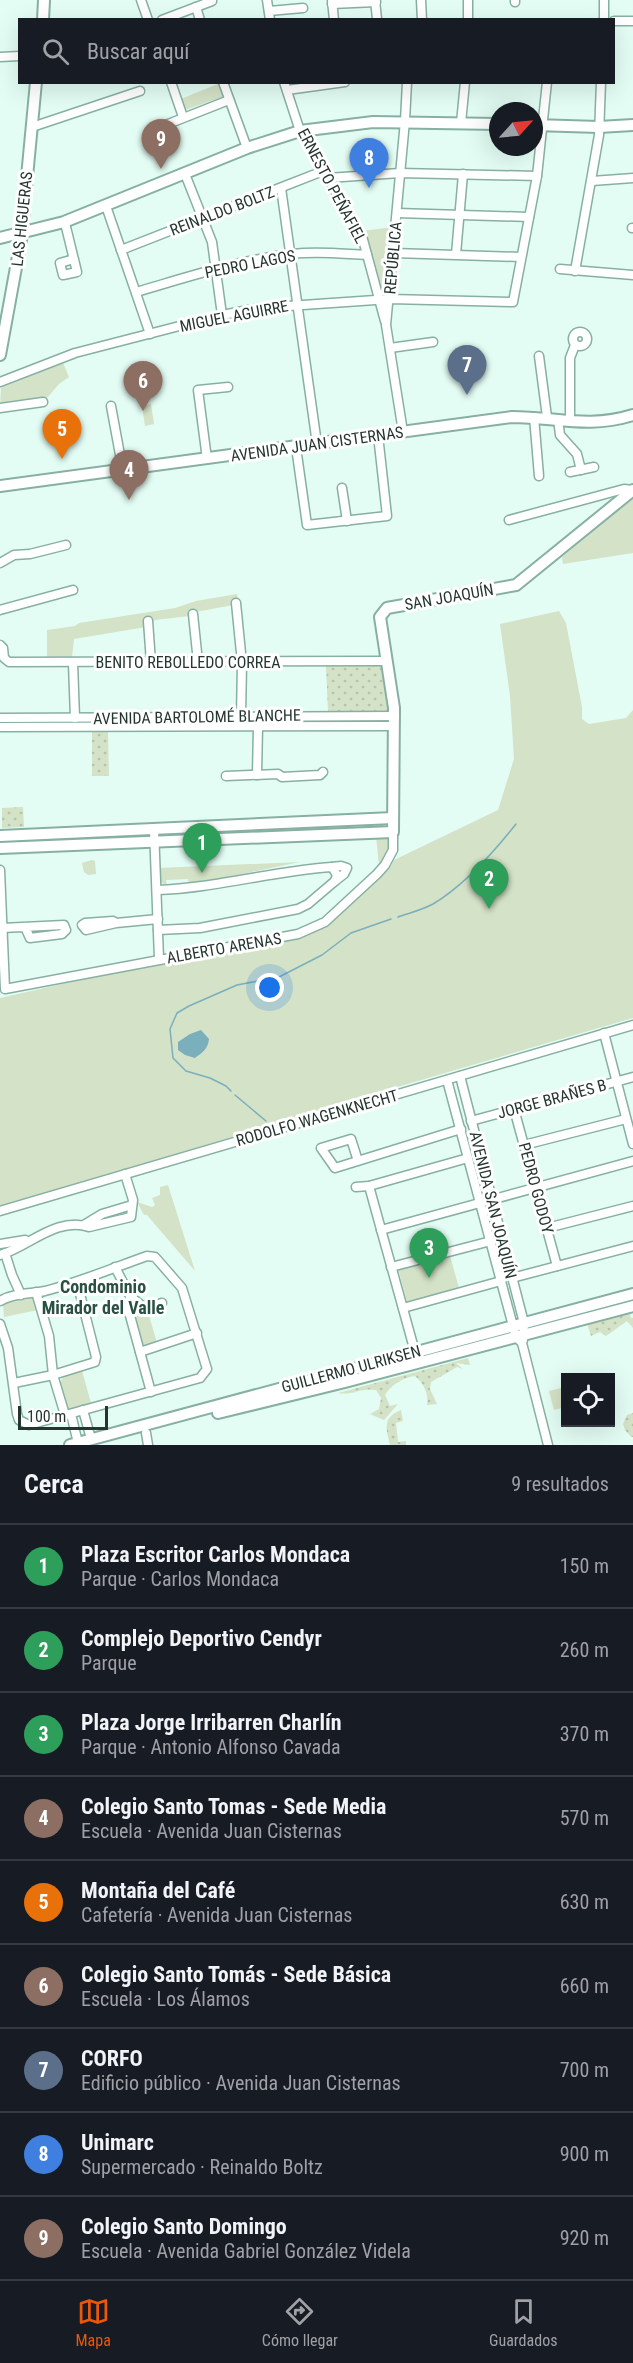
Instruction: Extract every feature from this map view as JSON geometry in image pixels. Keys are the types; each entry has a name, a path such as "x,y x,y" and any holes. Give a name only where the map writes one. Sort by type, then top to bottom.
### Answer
{"main road":[{"path":"43,18 44,0"},
{"name":"LAS HIGUERAS","path":"0,355 22,233 36,84"},
{"path":"0,238 64,222 247,148 300,130 373,122 489,124"},
{"path":"543,125 599,127 633,125"},
{"name":"AVENIDA JUAN CISTERNAS","path":"0,486 512,417 599,423 633,415"},
{"name":"SAN JOAQUÍN","path":"393,832 394,721 380,617 387,608 516,585 633,490"},
{"path":"0,836 393,818"},
{"path":"0,848 393,832"},
{"name":"GUILLERMO ULRIKSEN","path":"95,1442 415,1352 633,1294"},
{"name":"GUILLERMO ULRIKSEN","path":"74,1444 146,1432 521,1338 549,1328 633,1306"},
{"path":"549,1328 548,1322 551,1316"},
{"path":"487,1345 492,1340 492,1331"}],"street":[{"path":"141,0 147,18"},
{"path":"267,0 270,15 303,9"},
{"path":"421,0 422,18"},
{"path":"468,0 468,18"},
{"path":"604,0 604,18"},
{"path":"167,18 212,1"},
{"path":"334,18 332,2 375,1 377,18"},
{"path":"196,7 199,18"},
{"path":"615,21 633,21"},
{"path":"0,57 18,56"},
{"path":"172,84 183,117"},
{"path":"224,84 247,148"},
{"path":"286,86 316,84"},
{"name":"REPÚBLICA","path":"403,432 386,325 407,84"},
{"path":"461,123 465,84"},
{"path":"543,103 547,84"},
{"path":"575,271 592,181 599,127 601,84"},
{"name":"ERNESTO PEÑAFIEL","path":"286,86 300,130 362,236 386,325"},
{"path":"32,127 140,91"},
{"path":"163,126 229,100"},
{"path":"394,253 521,258 537,176 538,156"},
{"name":"REINALDO BOLTZ","path":"121,250 281,188 325,175 400,173 537,176"},
{"path":"185,174 212,242 222,315"},
{"path":"456,254 463,174"},
{"path":"592,181 633,178"},
{"path":"281,188 317,444"},
{"path":"106,206 150,333"},
{"path":"397,213 529,217"},
{"path":"64,222 74,259"},
{"name":"PEDRO LAGOS","path":"136,292 216,269 291,254 316,252 367,255"},
{"name":"MIGUEL AGUIRRE","path":"0,382 75,353 222,315 298,304 390,298 513,302 521,258"},
{"path":"560,269 633,276"},
{"path":"390,348 433,342"},
{"path":"570,422 570,358 575,345"},
{"path":"539,356 552,418 560,435 577,454 581,470"},
{"path":"207,459 198,390 228,387"},
{"path":"0,408 43,402"},
{"path":"111,406 123,471"},
{"path":"534,417 539,476"},
{"path":"296,447 307,525 387,516 378,435"},
{"path":"570,472 594,467"},
{"path":"342,488 347,521"},
{"path":"509,520 624,489 633,490"},
{"path":"0,562 14,555 30,554 66,545"},
{"path":"0,610 73,590"},
{"path":"236,603 242,663 241,716"},
{"path":"193,614 198,662"},
{"path":"148,621 151,662"},
{"name":"BENITO REBOLLEDO CORREA","path":"0,645 3,648 4,658 9,662 387,661"},
{"path":"73,663 75,718"},
{"name":"AVENIDA BARTOLOMÉ BLANCHE","path":"0,718 241,716 394,721"},
{"name":"AVENIDA BARTOLOMÉ BLANCHE","path":"0,727 258,726 394,721"},
{"path":"257,775 258,726"},
{"path":"226,776 278,774 282,777 320,775 322,772"},
{"path":"154,829 159,959"},
{"name":"ALBERTO ARENAS","path":"2,928 5,989 298,934 313,928 336,912 385,865 393,850 393,832"},
{"path":"157,890 191,889 261,875 332,867 337,875 335,880 308,904 298,909 200,928 158,930"},
{"path":"0,870 2,928 25,927"},
{"path":"116,923 158,919"},
{"name":"RODOLFO WAGENKNECHT","path":"0,1211 633,1025"},
{"path":"604,1033 633,1143"},
{"name":"AVENIDA SAN JOAQUÍN","path":"460,1076 512,1278 521,1338 548,1445"},
{"name":"JORGE BRAÑES B","path":"471,1121 633,1077"},
{"name":"AVENIDA SAN JOAQUÍN","path":"447,1080 501,1281 518,1324"},
{"name":"PEDRO GODOY","path":"514,1109 557,1266"},
{"path":"524,1145 626,1119"},
{"path":"358,1161 461,1129"},
{"path":"356,1187 369,1186 468,1158"},
{"path":"381,1230 633,1161"},
{"path":"84,1225 89,1227 105,1224 131,1216 133,1200 125,1174"},
{"path":"369,1186 415,1352"},
{"path":"5,1253 28,1240 59,1228 84,1225 102,1214 132,1205"},
{"path":"547,1228 633,1206"},
{"path":"102,1214 105,1224"},
{"path":"4,1243 28,1240"},
{"path":"392,1267 490,1241"},
{"path":"4,1243 10,1246 5,1253"},
{"path":"512,1278 633,1246"},
{"path":"5,1253 18,1295"},
{"path":"0,1300 76,1282 147,1256 155,1257 182,1288 207,1363 205,1375 68,1415 29,1425 24,1424 19,1420 17,1414 8,1348 0,1324"},
{"path":"115,1267 130,1296 146,1308 162,1303"},
{"path":"403,1308 501,1281"},
{"path":"14,1383 92,1364 96,1357 76,1282"},
{"path":"36,1292 49,1336 53,1375 68,1415 74,1444"},
{"path":"130,1296 129,1312 151,1392"},
{"path":"140,1352 197,1333"},
{"path":"83,1410 95,1442"},
{"path":"146,1432 148,1445"}],"green space":[{"path":"218,84 220,84 225,96 185,110 181,99"},
{"path":"392,227 385,293 383,294 363,231"},
{"path":"63,363 69,377 59,384 47,398 24,400 0,406 1,388"},
{"path":"151,404 154,424 145,426 142,406"},
{"path":"633,498 633,553 563,564 562,557"},
{"path":"237,594 239,604 190,613 189,616 155,620 146,627 74,639 72,657 47,657 47,630 175,608 196,601"},
{"path":"559,611 566,623 582,707 582,719 589,724 626,718 633,710 633,1018 0,1207 0,998 102,975 299,938 332,922 391,866 394,860 498,810 514,759 510,696 500,624"},
{"path":"326,666 381,666 389,712 328,712"},
{"path":"92,730 108,730 109,776 92,776"},
{"path":"23,807 24,827 2,828 2,808"},
{"path":"383,823 385,826 383,829 157,838 157,832"},
{"path":"149,832 149,837 3,844 2,838"},
{"path":"376,836 386,836 389,844 386,856 379,866"},
{"path":"95,861 96,874 88,875 84,872 82,863"},
{"path":"300,862 189,885 188,879 166,880 167,885 159,882 158,868"},
{"path":"168,1185 195,1271 147,1215 144,1215 137,1202 152,1207 155,1205 152,1198 160,1195 160,1187"},
{"path":"450,1256 459,1288 407,1302 398,1268"},
{"path":"33,1298 38,1310 4,1317 3,1304"},
{"path":"132,1300 148,1312 157,1343 141,1348 130,1311"},
{"path":"629,1312 633,1318 633,1328 627,1321 606,1336 600,1332 591,1336 587,1323"},
{"path":"468,1358 470,1365 456,1363 463,1369 457,1367 431,1382 430,1389 437,1404 427,1405 425,1389 415,1376 398,1382 385,1395 390,1406 398,1404 384,1420 370,1414 379,1409 381,1398 376,1390 338,1393"},
{"path":"82,1371 91,1403 67,1410 60,1382 64,1376"},
{"path":"561,1388 561,1408 554,1410 549,1391"},
{"path":"401,1410 403,1421 396,1423 398,1442 406,1441 406,1445 390,1445 388,1420"},
{"path":"633,1413 633,1437 631,1437 623,1424 627,1415"}],"water":[{"path":"201,1030 209,1039 203,1052 195,1058 178,1050 178,1042"}],"waterway":[{"path":"398,917 433,904 456,888 488,857 516,824"},
{"path":"231,1091 210,1078 186,1071 173,1058 170,1029 177,1013 237,985 279,977 322,955 351,933 391,919"},
{"path":"235,1095 266,1121"}],"place":[{"name":"Colegio Santo Domingo","path":"161,169"},
{"name":"Unimarc","path":"369,188"},
{"name":"CORFO","path":"467,395"},
{"name":"Colegio Santo Tomás - Sede Básica","path":"143,411"},
{"name":"Montaña del Café","path":"62,459"},
{"name":"Colegio Santo Tomas - Sede Media","path":"129,500"},
{"name":"Plaza Escritor Carlos Mondaca","path":"202,873"},
{"name":"Complejo Deportivo Cendyr","path":"489,909"},
{"name":"Plaza Jorge Irribarren Charlín","path":"429,1278"}],"district":[{"name":"Condominio Mirador del Valle","path":"103,1296"}]}
